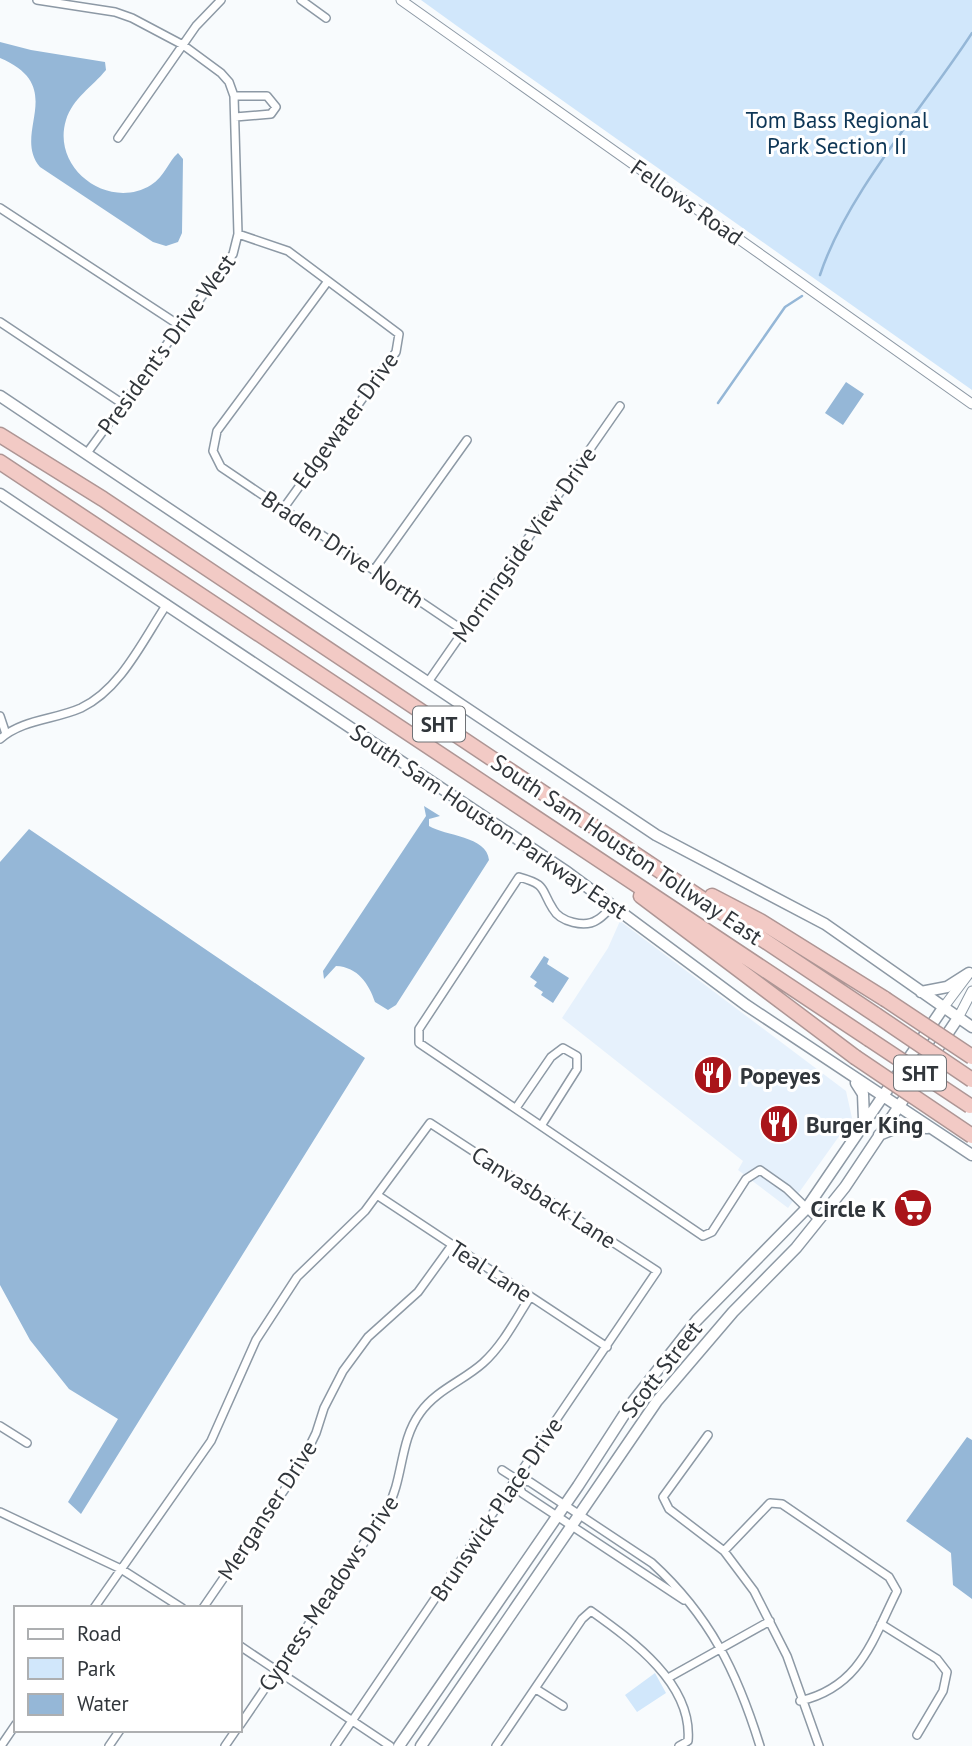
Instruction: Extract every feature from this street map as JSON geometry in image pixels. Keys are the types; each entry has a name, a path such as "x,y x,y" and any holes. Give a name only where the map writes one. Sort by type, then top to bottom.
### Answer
{"highway":[{"name":"South Sam Houston Tollway East","path":"0,435 103,499 972,1080"},
{"name":"South Sam Houston Tollway East","path":"0,462 971,1107"},
{"path":"563,834 690,936 855,1057 972,1136"},
{"path":"648,863 760,921 972,1056"}],"main road":[{"path":"0,396 656,835 825,925 972,1027"},
{"name":"South Sam Houston Parkway East","path":"0,494 614,905 746,1005 972,1155"},
{"path":"919,992 947,987 970,972"},
{"name":"Scott Street","path":"398,1746 565,1506 631,1404 697,1320 806,1209 943,1008"},
{"name":"Scott Street","path":"421,1746 657,1401 733,1312 819,1220 845,1187 958,1018"},
{"path":"853,1077 863,1094 864,1125"},
{"path":"879,1135 901,1126 931,1129"},
{"path":"719,1299 733,1312"}],"street":[{"path":"37,0 115,12 152,27 183,45 221,73 229,82 234,96 267,96 276,107 271,114 235,117"},
{"path":"118,138 183,45 221,0"},
{"path":"301,0 326,18"},
{"name":"Fellows Road","path":"401,0 972,404"},
{"name":"President's Drive West","path":"87,453 233,254 238,234 234,96"},
{"path":"0,208 182,327"},
{"path":"238,234 288,251 328,281"},
{"name":"Braden Drive North","path":"328,281 217,431 213,451 221,467 464,631"},
{"name":"Edgewater Drive","path":"283,509 399,344 399,334 394,328 328,281"},
{"path":"0,322 122,404"},
{"name":"Morningside View Drive","path":"428,682 620,406"},
{"path":"374,570 467,440"},
{"path":"0,716 3,737 24,725 82,707 108,689 167,604"},
{"path":"614,905 596,922 580,924 563,919 553,910 547,893 534,881 519,877 419,1029 419,1043 703,1236 712,1232 746,1179 760,1170 787,1189 819,1220"},
{"path":"943,1008 970,972"},
{"path":"958,1018 972,991"},
{"path":"516,1108 551,1057 563,1048 577,1056 577,1069 541,1126"},
{"name":"Canvasback Lane","path":"377,1195 430,1123 657,1271"},
{"path":"95,1606 211,1441 256,1340 297,1277 365,1211 377,1195"},
{"name":"Teal Lane","path":"377,1195 607,1347"},
{"name":"Merganser Drive","path":"204,1606 309,1451 324,1408 343,1371 368,1337 418,1292 452,1245"},
{"name":"Brunswick Place Drive","path":"335,1746 657,1271"},
{"name":"Cypress Meadows Drive","path":"242,1722 395,1494 406,1443 420,1413 436,1395 485,1361 530,1297"},
{"path":"0,1426 26,1443"},
{"path":"708,1435 663,1497 669,1509 724,1551 754,1591 787,1656 800,1701 819,1746"},
{"path":"502,1470 516,1479 530,1482 652,1563 691,1604 722,1646 744,1694 760,1746"},
{"path":"516,1479 523,1493 691,1604"},
{"path":"724,1551 770,1503 782,1504 889,1577 897,1591 848,1679 824,1695 800,1701"},
{"path":"0,1512 121,1569 178,1606"},
{"path":"496,1746 582,1619 592,1611 632,1640 668,1678 690,1723 688,1741 679,1746"},
{"path":"668,1678 770,1621"},
{"path":"881,1624 937,1659 947,1672 943,1691 916,1735"},
{"path":"242,1647 390,1746"},
{"path":"536,1689 562,1706"},
{"path":"1,1746 14,1727"}],"shaded area":[{"path":"620,921 846,1091 852,1118 788,1208 738,1170 743,1161 562,1018 608,948"}],"green space":[{"name":"Tom Bass Regional Park Section II","path":"421,0 972,0 972,390 457,26"},
{"path":"655,1673 666,1693 637,1712 625,1695"}],"water":[{"path":"0,42 105,62 106,70 69,112 64,138 67,154 75,169 87,181 118,193 135,192 151,185 178,153 183,159 182,233 178,242 166,246 153,242 40,167 33,154 31,140 35,96 31,82 20,70 0,58"},
{"path":"846,382 864,394 843,425 825,413"},
{"path":"424,806 440,816 429,819 429,826 473,841 487,852 489,860 396,1005 388,1010 375,1002 366,983 351,970 336,966 324,979 323,971 426,816"},
{"path":"29,829 365,1058 81,1514 68,1502 118,1419 69,1389 30,1340 0,1285 0,862"},
{"path":"544,956 549,959 547,964 569,978 553,1003 541,995 543,992 534,986 537,982 530,977"},
{"path":"967,1437 972,1440 972,1599 953,1585 951,1553 906,1521"}],"waterway":[{"path":"820,275 832,244 867,182 972,33"},
{"path":"718,403 785,307 802,296"}],"place":[{"name":"Popeyes","path":"713,1075"},
{"name":"Burger King","path":"779,1124"},
{"name":"Circle K","path":"913,1208"}]}
